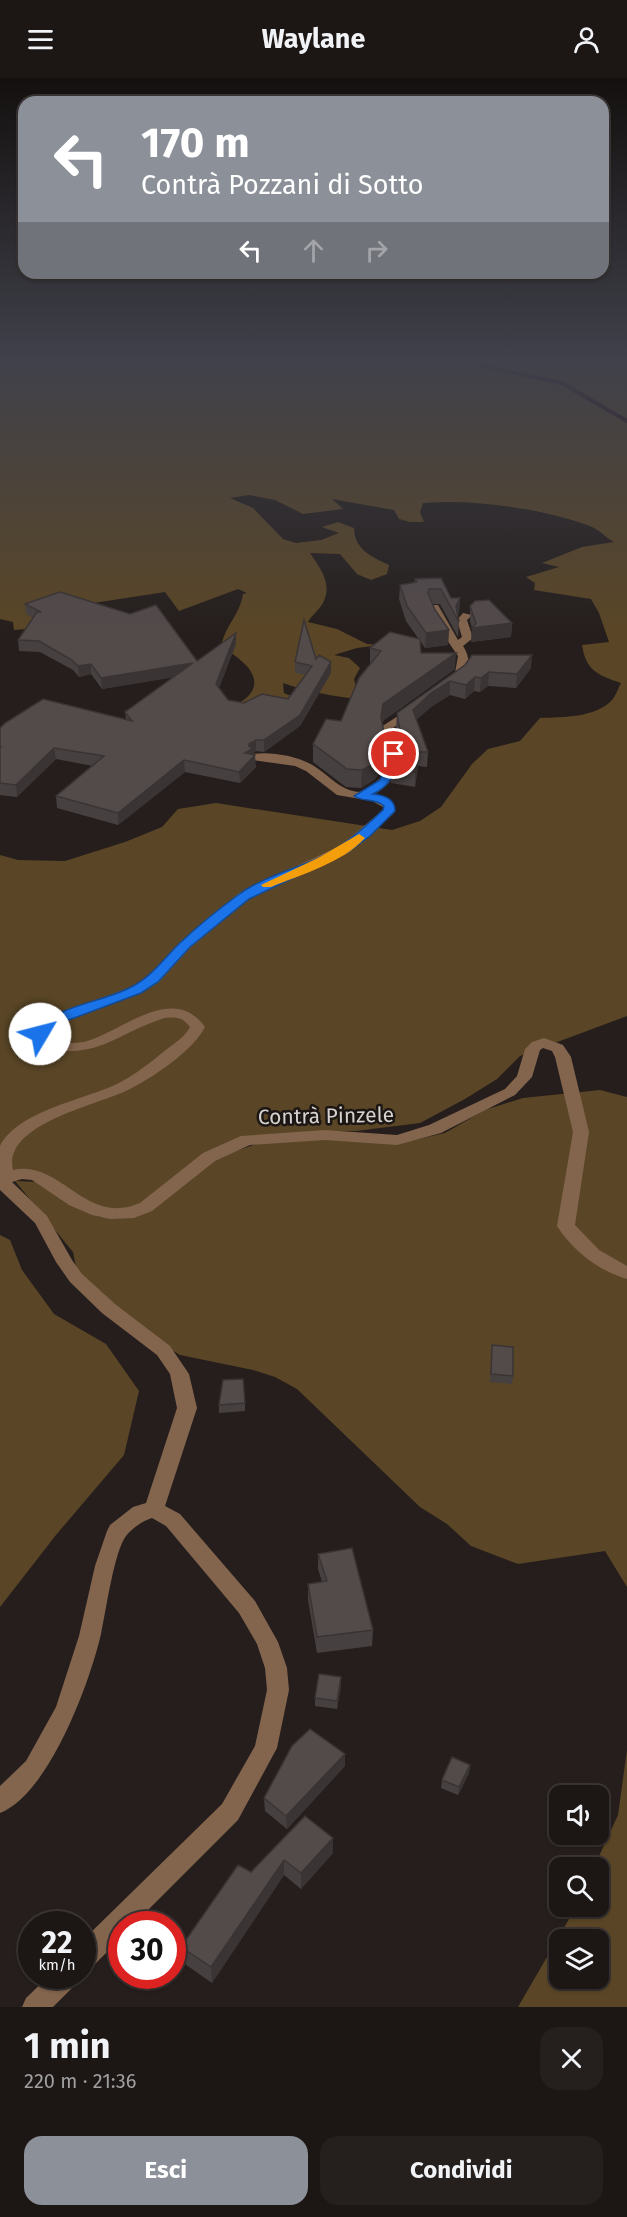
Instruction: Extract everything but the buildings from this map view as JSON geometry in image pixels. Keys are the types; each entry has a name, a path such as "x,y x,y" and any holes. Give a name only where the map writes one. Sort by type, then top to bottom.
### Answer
{"street":[{"path":"434,607 446,632 458,644 464,658 460,675 439,687"},
{"path":"458,644 468,638 462,620 467,615"},
{"path":"360,796 379,787 385,781 394,761 387,727 422,700"},
{"path":"154,1509 187,1408 182,1378 176,1365 155,1342 110,1310 71,1272 35,1212 7,1189 2,1181 8,1177 4,1155 6,1148 18,1135 49,1116 98,1098 144,1075 190,1038 198,1027 193,1018 185,1015 160,1014 100,1042 73,1048 39,1042 40,1034 44,1029 53,1021 136,990 154,979 185,945 244,896 345,849 389,811 386,801 342,792 308,766 257,757"},
{"name":"Contrà Pinzele","path":"8,1177 31,1173 88,1208 112,1214 134,1212 146,1207 209,1158 247,1140 326,1136 397,1140 435,1129 510,1092 524,1077 533,1049 544,1043 558,1047 563,1057 581,1132 566,1226 581,1244 598,1258 611,1267 627,1273"},
{"path":"0,1802 34,1768 66,1710 90,1636 105,1566 117,1531 140,1513 154,1509 173,1520 247,1607 267,1642 276,1668 278,1690 266,1748 230,1812 96,1945"},
{"path":"35,2007 53,1989"}],"shaded area":[{"path":"0,452 627,452 627,1016 520,1056 497,1079 420,1123 356,1131 315,1131 238,1140 133,1208 115,1210 84,1202 37,1172 0,1174 0,855 18,860 65,861 125,842 162,827 178,809 216,803 392,830 420,821 441,807 472,764 488,749 520,741 540,718 578,715 597,710 612,700 621,683 594,671 584,654 582,645 609,642 599,613 591,599 534,590 535,583 526,577 559,567 542,563 582,547 614,542 591,526 548,514 506,506 463,502 423,503 420,512 424,522 410,522 399,519 394,510 332,499 343,509 303,514 275,500 249,495 230,498 253,508 283,539 296,543 321,540 339,533 322,527 338,522 354,528 357,542 361,547 370,555 389,565 387,574 371,580 357,574 340,554 310,553 318,564 327,589 323,603 308,622 337,629 367,644 380,645 357,648 334,655 349,658 360,668 354,679 359,699 301,689 283,683 284,693 303,701 215,711 245,699 252,691 254,683 253,676 243,662 221,647 226,632 239,609 243,594 247,593 238,589 179,611 165,592 87,604 56,627 14,630 13,622 0,619"},
{"path":"600,1090 627,1097 627,1587 605,1551 518,1564 471,1546 447,1524 420,1507 297,1389 275,1377 253,1370 180,1355 131,1325 77,1271 73,1252 15,1181 40,1182 99,1217 138,1213 192,1173 222,1156 256,1144 314,1139 410,1141 445,1133 485,1110 523,1098"},
{"path":"0,1235 10,1240 22,1270 54,1314 106,1344 139,1391 124,1455 56,1535 0,1607"},
{"path":"627,1750 627,2007 518,2007 549,1954 549,1989 609,1989 609,1929 563,1929 570,1917 609,1917 609,1857 599,1857 604,1845 609,1845 609,1834 618,1815"}],"slow traffic":[{"path":"267,885 322,861 345,849 359,838"}],"route":[{"path":"40,1034 53,1021 136,990 154,979 185,945 244,896 284,876 322,861 345,849 366,833 389,811 389,806 386,801 360,796 379,787 385,781 394,761 394,754"}]}
